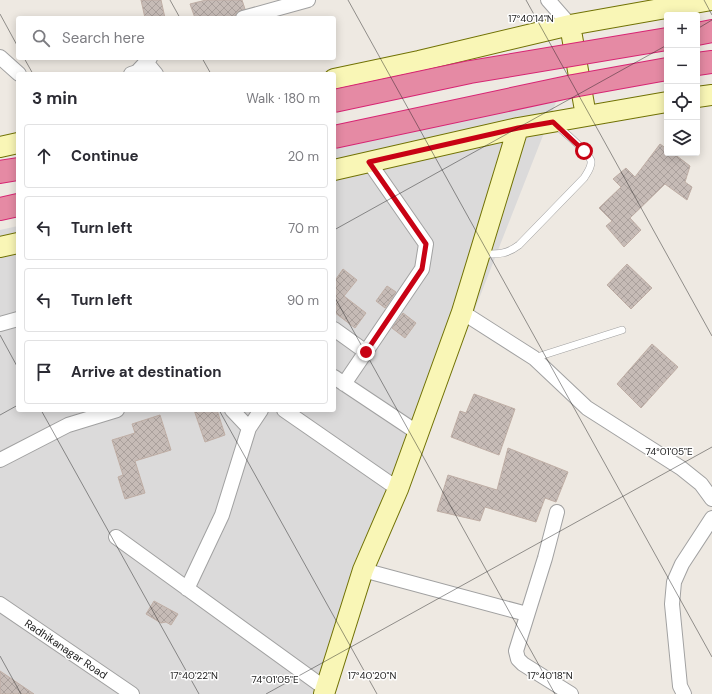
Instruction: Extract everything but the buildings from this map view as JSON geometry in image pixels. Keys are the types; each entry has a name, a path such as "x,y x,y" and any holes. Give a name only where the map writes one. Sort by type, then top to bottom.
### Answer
{"highway":[{"path":"700,33 712,31"},
{"path":"336,101 470,72 664,40"},
{"path":"700,64 712,62"},
{"path":"336,137 573,86 664,70"},
{"path":"0,172 16,168"},
{"path":"0,209 16,205"}],"main road":[{"path":"336,79 419,61 570,25 711,0"},
{"path":"570,25 586,116"},
{"path":"700,97 712,95"},
{"path":"336,170 518,128 664,103"},
{"path":"325,692 363,570 398,489 462,312 518,128"},
{"path":"0,147 16,143"},
{"path":"0,247 16,243"}],"street":[{"path":"250,16 308,0"},
{"path":"548,0 570,25"},
{"path":"0,57 17,72"},
{"path":"136,72 148,60 155,72"},
{"path":"369,162 426,244 422,269 366,352 339,381 418,433"},
{"path":"462,312 534,358 587,408 681,468 701,484 712,499"},
{"path":"0,324 16,320"},
{"path":"336,330 366,352"},
{"path":"0,460 68,426 111,412"},
{"path":"234,412 249,428"},
{"path":"187,589 222,515 249,428 260,412"},
{"path":"287,412 398,489"},
{"path":"557,512 545,558 516,651 518,659 523,664 571,694"},
{"path":"684,694 680,686 672,604 674,582 682,564 712,518"},
{"path":"116,537 325,692"},
{"path":"363,570 527,614"},
{"name":"Radhikanagar Road","path":"0,604 132,694"}],"lane":[{"path":"480,254 504,253 512,251 584,178 590,168 591,161 584,151 553,122"},
{"path":"534,358 622,330"}],"shaded area":[{"path":"562,87 324,694 0,694 0,230 16,226 16,412 336,412 336,144"}],"route":[{"path":"366,352 422,269 426,244 369,162 518,128 553,122 584,151"}]}
